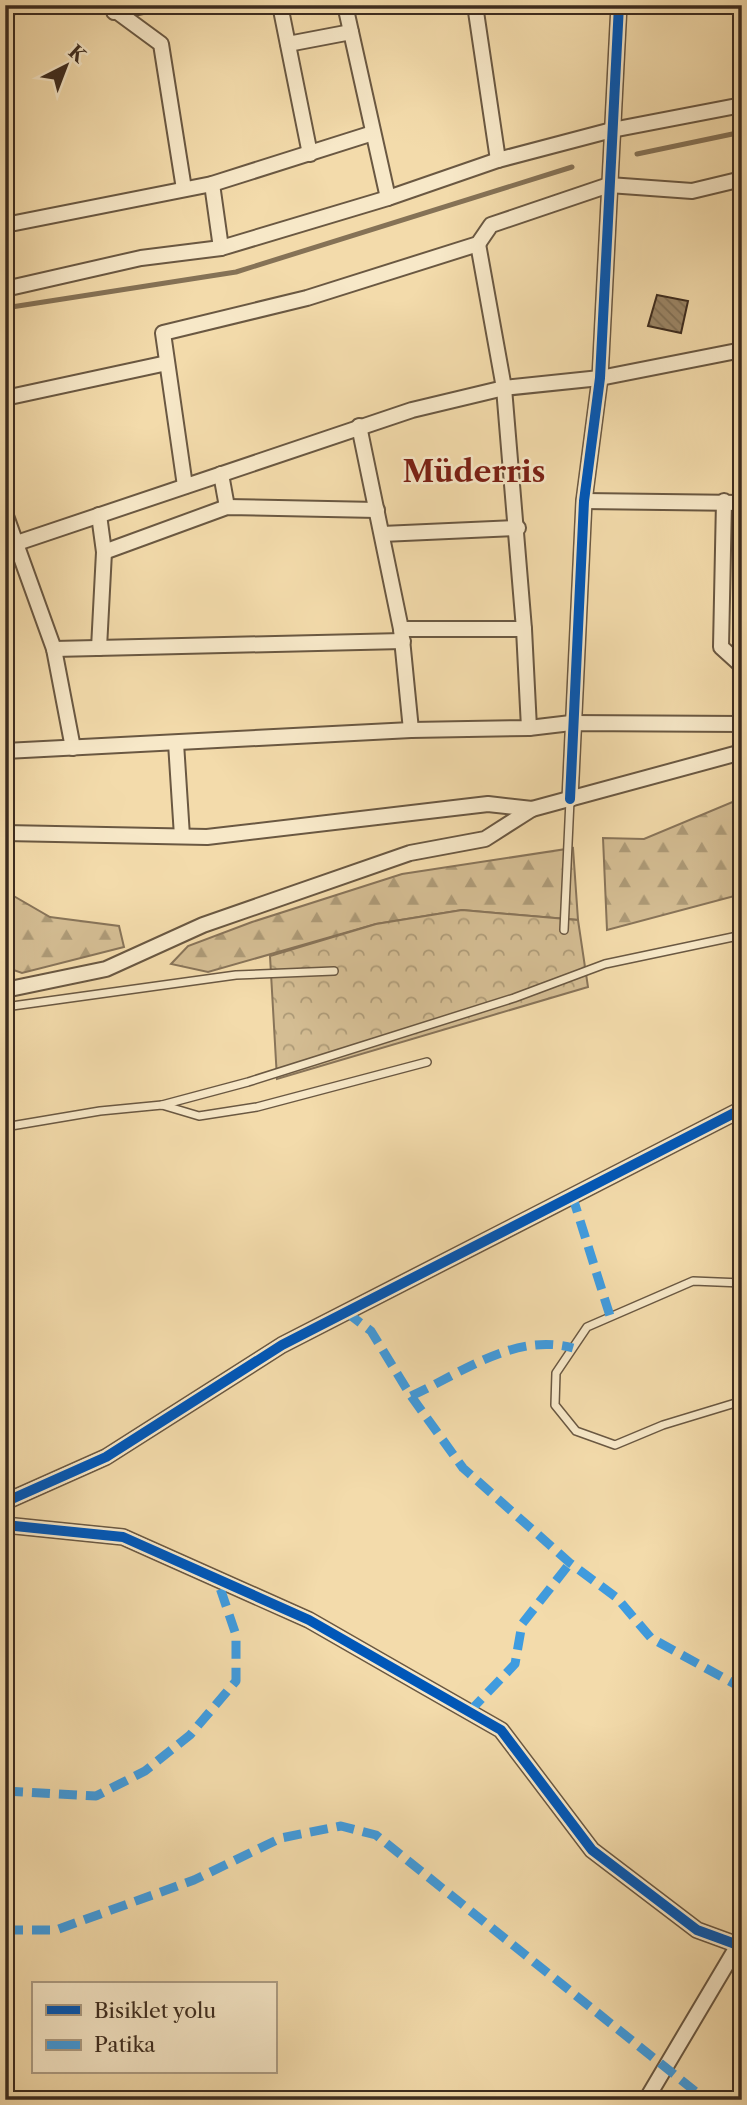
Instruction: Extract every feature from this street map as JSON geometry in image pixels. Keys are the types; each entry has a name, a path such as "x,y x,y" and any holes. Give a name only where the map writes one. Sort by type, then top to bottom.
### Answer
{"street":[{"path":"111,9 148,5"},
{"path":"280,5 310,154"},
{"path":"345,5 388,198"},
{"path":"475,5 498,160"},
{"path":"570,799 571,723 584,501 600,378 619,5"},
{"path":"700,5 742,5"},
{"path":"111,9 161,44 184,189"},
{"path":"288,44 351,32"},
{"path":"5,289 141,258 221,248 388,198 498,160 612,130 742,105"},
{"path":"5,225 212,184 373,133"},
{"path":"185,486 163,333 307,298 478,244 491,225 609,185 692,191 742,179"},
{"path":"212,184 221,248"},
{"path":"478,244 504,388 518,528 529,728"},
{"path":"11,545 359,426 504,388 600,378 742,350"},
{"path":"5,398 167,363"},
{"path":"359,426 402,635 411,730"},
{"path":"221,474 227,507"},
{"path":"584,501 742,503"},
{"path":"724,501 720,647 742,666"},
{"path":"104,552 227,507 377,510"},
{"path":"5,513 11,545 54,649 73,747"},
{"path":"99,515 104,552 99,649"},
{"path":"382,534 518,528"},
{"path":"54,649 524,629"},
{"path":"5,751 411,730 529,728 571,723 742,724"},
{"path":"176,743 182,836"},
{"path":"5,833 207,837 488,804 532,808 742,752"},
{"path":"5,990 106,969 203,925 410,853 485,839 532,808"},
{"path":"5,1502 106,1457 282,1345 742,1109"},
{"path":"5,1525 123,1537 309,1620 413,1679 501,1730 592,1850 697,1930 740,1943 646,2100"}],"lane":[{"path":"564,930 570,799"},
{"path":"5,1127 100,1111 162,1105 248,1082 514,998 605,964 733,937"},
{"path":"5,1007 236,975 334,971"},
{"path":"162,1105 199,1116 246,1109 427,1062"},
{"path":"742,1283 693,1281 587,1327 556,1373 555,1405 576,1431 615,1445 663,1425 742,1401"}],"green space":[{"path":"742,798 742,894 607,930 603,838 644,839"},
{"path":"573,848 578,920 462,910 376,924 208,972 171,964 188,946 252,922 402,874"},
{"path":"5,891 50,917 119,926 124,947 22,973 5,967"},
{"path":"462,910 578,920 588,987 277,1079 270,956 376,924"}],"building":[{"path":"657,295 688,301 681,333 648,326"}],"waterway":[{"path":"637,154 742,132"},
{"path":"5,308 236,272 572,167"}],"marked path":[{"path":"572,1195 610,1316"},
{"path":"346,1312 371,1331 411,1396 463,1468 570,1563 617,1598 651,1638 742,1688"},
{"path":"411,1396 469,1366 510,1350 551,1345 573,1348"},
{"path":"469,1712 515,1664 522,1624 570,1563"},
{"path":"5,1791 96,1796 145,1771 190,1735 236,1681 236,1635 217,1579"},
{"path":"5,1930 56,1930 194,1880 281,1838 341,1826 376,1835 706,2100"}],"cycle path":[{"path":"570,799 584,501 600,378 619,5"},
{"path":"5,1502 106,1457 282,1345 742,1109"},
{"path":"5,1525 123,1537 309,1620 501,1730 592,1850 697,1930 738,1945 742,1940"}],"district":[{"name":"Müderris","path":"474,472"}]}
